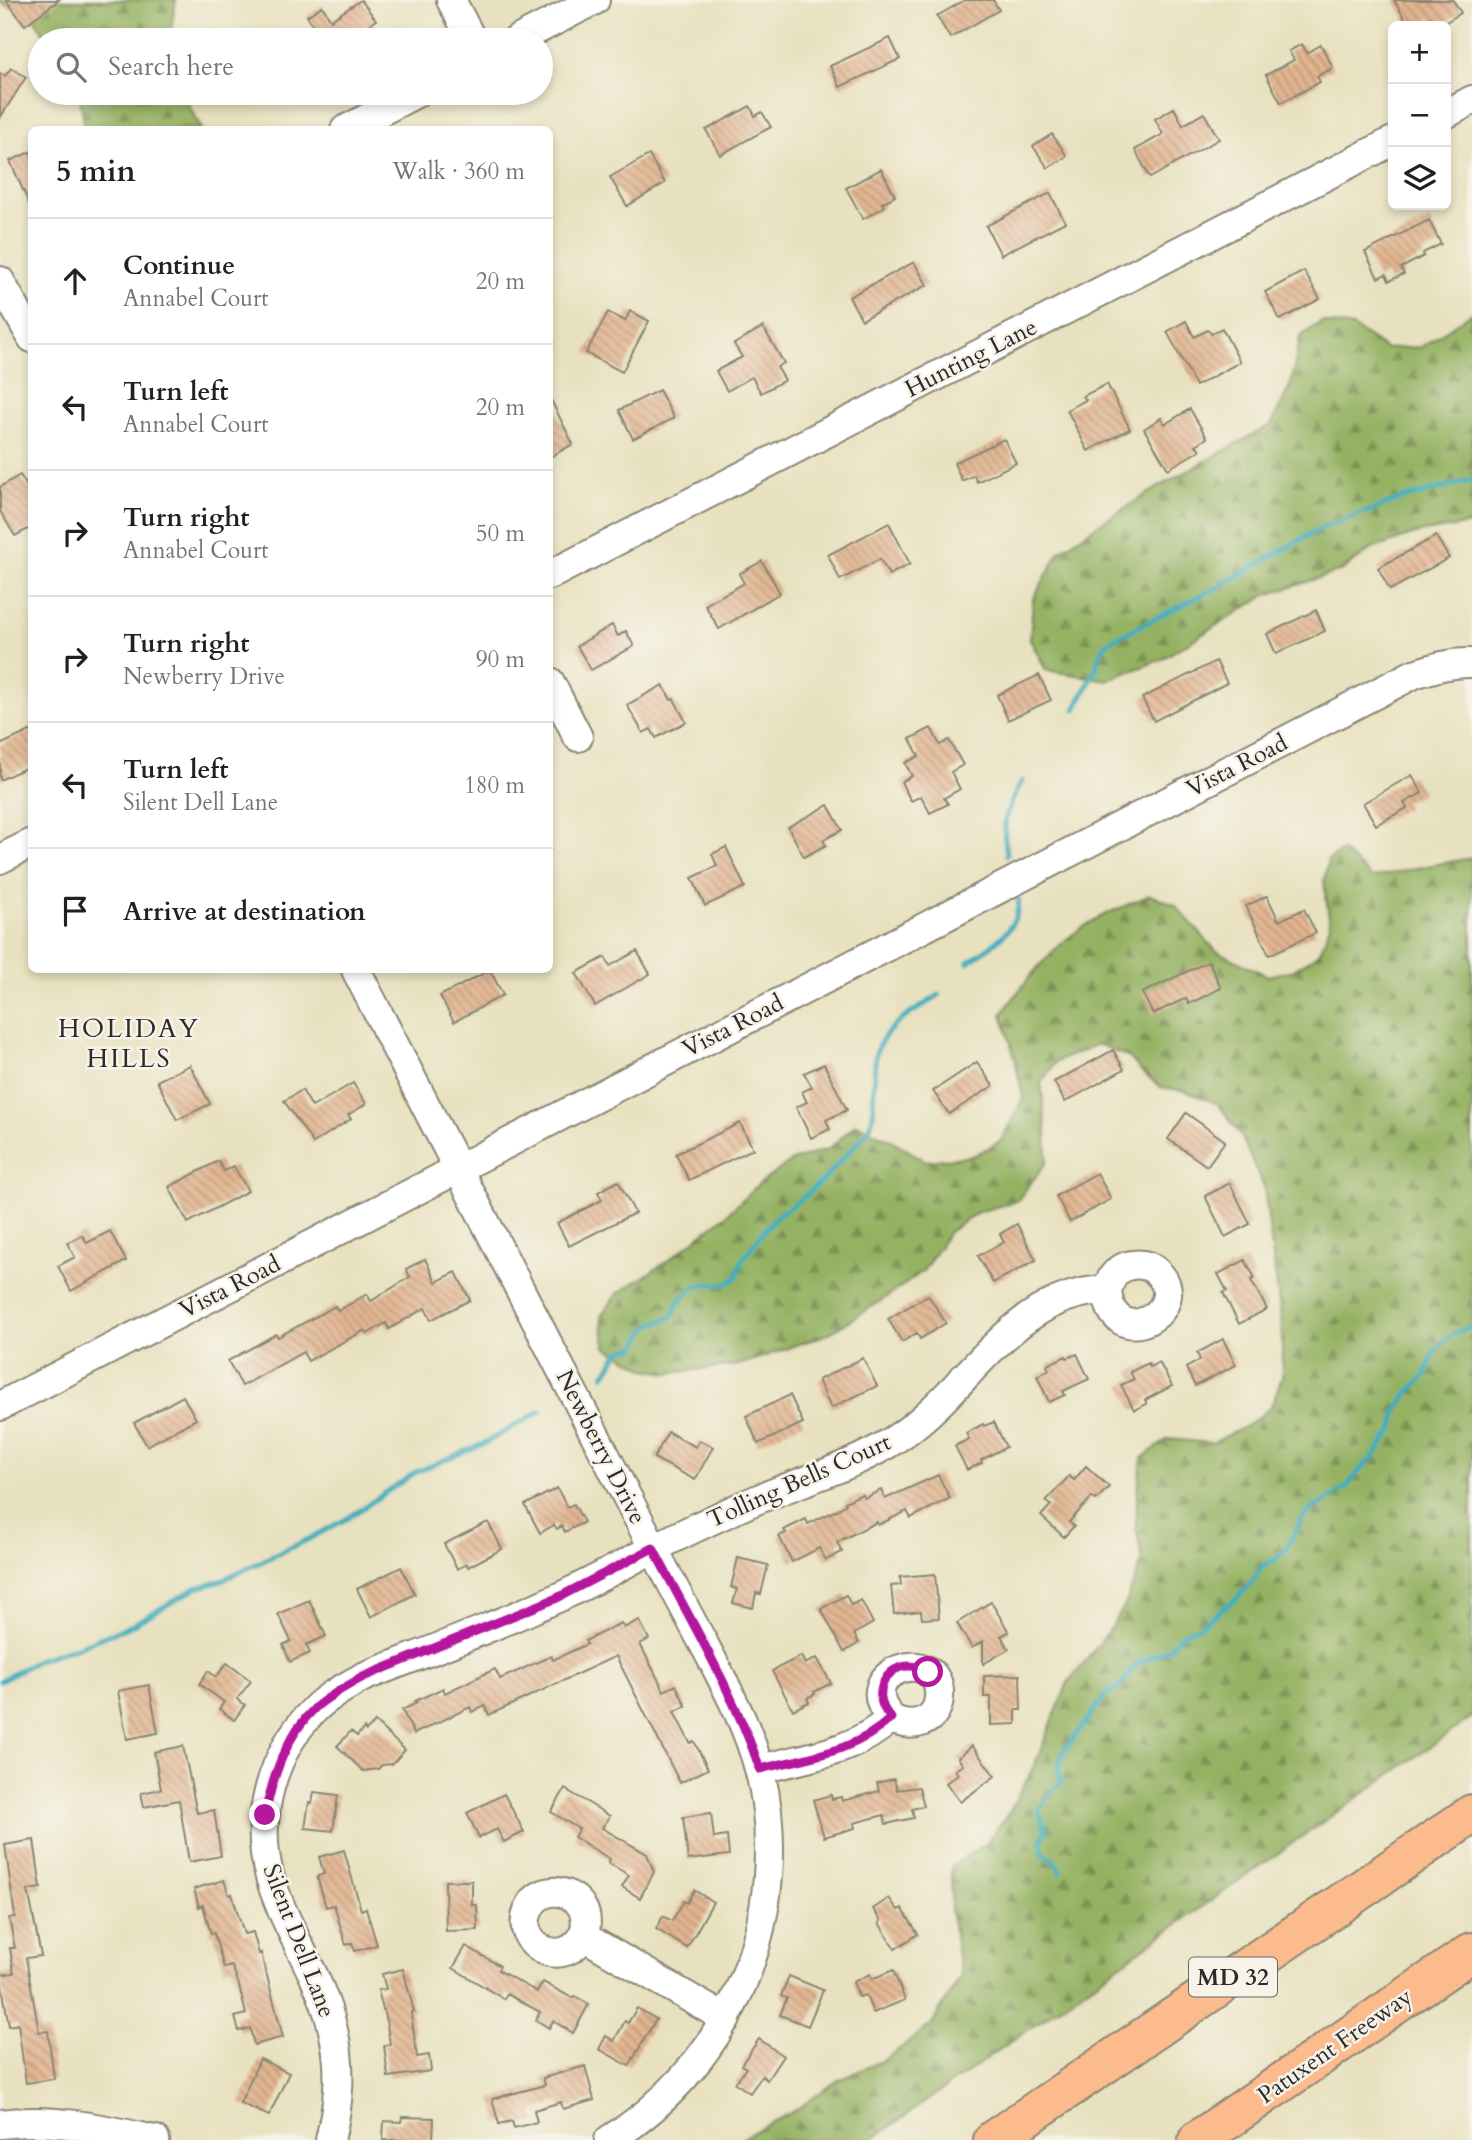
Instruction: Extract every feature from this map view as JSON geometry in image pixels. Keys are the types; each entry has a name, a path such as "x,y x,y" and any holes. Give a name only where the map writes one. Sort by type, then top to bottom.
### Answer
{"highway":[{"name":"MD 32","path":"993,2140 1472,1814"},
{"name":"Patuxent Freeway","path":"1198,2140 1472,1952"}],"street":[{"path":"452,0 466,28"},
{"path":"540,28 595,0"},
{"path":"1451,111 1472,100"},
{"path":"353,126 393,105"},
{"name":"Hunting Lane","path":"553,573 1388,144"},
{"path":"11,296 28,330"},
{"name":"Vista Road","path":"0,1406 1415,674 1439,667 1472,663"},
{"path":"553,688 578,737"},
{"path":"0,859 28,845"},
{"name":"Newberry Drive","path":"358,973 734,1701 760,1769 769,1835 768,1888 762,1928 739,1995 726,2019 684,2079 656,2106 609,2140"},
{"name":"Tolling Bells Court","path":"653,1548 766,1495 873,1452 924,1418 1020,1322 1064,1297 1085,1291 1107,1290"},
{"name":"Silent Dell Lane","path":"330,2140 340,2078 333,2026 270,1877 265,1847 265,1815 271,1782 283,1754 298,1729 316,1708 363,1677 535,1608 653,1548"},
{"path":"760,1769 846,1748 877,1731 891,1718"},
{"path":"583,1936 726,2019"},
{"path":"0,2123 57,2122 155,2140"}],"green space":[{"path":"0,0 176,0 171,28 40,28 31,14 0,3"},
{"path":"81,105 189,105 200,126 84,126"},
{"path":"1472,313 1472,524 1418,533 1372,549 1341,571 1266,595 1160,660 1107,680 1046,670 1030,639 1033,599 1060,551 1160,486 1271,425 1291,384 1300,337 1321,322 1353,327 1386,349 1421,347"},
{"path":"1342,851 1372,878 1472,858 1472,1717 871,2140 738,2140 796,2110 838,2080 886,2059 931,2025 961,1976 951,1910 951,1867 986,1843 1010,1811 1035,1764 1068,1682 1097,1647 1125,1606 1142,1560 1136,1528 1142,1458 1168,1439 1213,1443 1250,1424 1271,1407 1282,1377 1282,1327 1264,1187 1241,1136 1218,1104 1186,1091 1161,1087 1130,1058 1098,1044 1056,1062 1041,1083 1047,1162 1017,1201 978,1212 949,1232 923,1271 828,1334 739,1365 668,1373 646,1369 606,1347 601,1316 617,1294 666,1262 725,1216 759,1184 792,1161 829,1149 856,1124 891,1140 926,1161 973,1156 1001,1141 1023,1098 1002,1014 1031,975 1053,952 1077,931 1098,918 1150,895 1174,904 1216,951 1268,976 1294,970 1320,952 1330,925 1324,882 1328,860"}],"building":[{"path":"6,0 59,0 25,25"},
{"path":"361,0 376,20 364,28 315,28 307,16 322,6 331,20"},
{"path":"965,0 993,0 999,10 950,38 937,16"},
{"path":"1394,0 1453,0 1461,13 1447,21 1432,21 1431,18 1426,21 1406,21"},
{"path":"890,38 900,59 840,87 830,66"},
{"path":"1302,44 1307,53 1321,45 1333,68 1317,76 1320,82 1281,103 1266,75 1294,60 1289,51"},
{"path":"11,68 26,77 0,118 0,73 5,76"},
{"path":"750,106 755,116 762,112 771,127 720,155 706,130"},
{"path":"1174,108 1183,125 1204,113 1219,139 1150,178 1135,150 1163,134 1155,119"},
{"path":"1052,134 1067,156 1048,168 1033,146"},
{"path":"28,153 28,201 10,161"},
{"path":"649,155 665,183 627,206 610,177"},
{"path":"881,169 895,196 882,203 884,207 863,219 846,188"},
{"path":"1050,193 1065,222 1001,255 986,226"},
{"path":"1429,220 1441,244 1401,268 1404,274 1389,281 1386,274 1378,278 1365,252"},
{"path":"914,262 927,285 862,320 849,297"},
{"path":"1304,271 1320,299 1280,320 1265,292"},
{"path":"630,311 649,321 622,372 586,353 608,312 625,321"},
{"path":"1186,321 1194,337 1208,330 1211,334 1222,328 1240,362 1196,386 1167,332"},
{"path":"763,327 784,363 777,367 785,380 761,393 752,377 727,391 716,371 742,357 734,344"},
{"path":"1107,384 1130,429 1088,451 1067,410 1086,400 1083,396"},
{"path":"659,390 674,418 633,439 619,410"},
{"path":"553,404 573,444 553,455"},
{"path":"1190,409 1207,438 1196,445 1200,450 1168,469 1144,429 1161,418 1165,424"},
{"path":"1004,439 1016,463 977,482 974,475 962,481 954,463"},
{"path":"20,475 28,488 28,529 15,536 0,511 0,487"},
{"path":"889,523 910,564 889,575 880,559 840,580 828,555"},
{"path":"1436,536 1449,558 1390,590 1378,568"},
{"path":"762,561 780,593 719,629 705,605 744,583 739,574"},
{"path":"1316,610 1325,631 1276,654 1267,634"},
{"path":"612,625 618,636 626,631 634,646 591,670 577,646"},
{"path":"1216,661 1227,683 1154,721 1142,698"},
{"path":"1039,675 1051,700 1008,720 997,695"},
{"path":"663,685 686,722 656,738 651,729 643,733 627,705"},
{"path":"931,728 940,745 949,740 963,765 951,772 960,789 944,798 948,804 930,813 921,796 911,801 901,782 912,776 905,763 919,756 910,739"},
{"path":"28,732 28,767 0,780 0,745"},
{"path":"1412,775 1422,793 1404,803 1407,808 1376,825 1363,803"},
{"path":"828,805 842,830 823,840 826,845 804,857 788,827"},
{"path":"726,847 745,887 705,906 692,878 717,866 712,854"},
{"path":"1267,896 1279,921 1304,909 1316,933 1269,955 1246,906"},
{"path":"637,951 650,974 595,1006 576,973 605,957 610,966"},
{"path":"1209,961 1221,988 1189,1004 1186,998 1153,1014 1142,993"},
{"path":"484,973 492,973 503,995 454,1022 440,996"},
{"path":"1113,1050 1124,1069 1065,1102 1054,1082"},
{"path":"977,1062 993,1086 949,1114 933,1091"},
{"path":"824,1064 847,1110 826,1120 830,1129 811,1138 796,1107 807,1102 802,1092 812,1087 804,1073"},
{"path":"190,1065 210,1104 177,1120 157,1081"},
{"path":"353,1083 366,1104 348,1115 351,1119 313,1143 284,1101 302,1090 312,1107"},
{"path":"1186,1113 1225,1141 1207,1166 1168,1139"},
{"path":"740,1123 753,1149 689,1180 676,1154"},
{"path":"218,1161 224,1171 234,1166 248,1191 188,1223 169,1187"},
{"path":"1097,1173 1111,1199 1070,1222 1056,1196"},
{"path":"618,1181 635,1213 569,1246 557,1223 602,1200 598,1192"},
{"path":"1230,1183 1250,1224 1225,1237 1205,1196"},
{"path":"1017,1224 1036,1260 993,1283 978,1256 1004,1242 1000,1234"},
{"path":"110,1231 126,1261 71,1291 58,1266 75,1257 67,1243 82,1235 87,1243"},
{"path":"425,1259 436,1282 456,1272 470,1300 431,1320 425,1308 389,1329 386,1323 367,1334 365,1330 308,1361 303,1352 242,1386 228,1361 335,1306 338,1311 367,1294 371,1301 410,1277 406,1269"},
{"path":"1245,1260 1255,1278 1251,1280 1267,1309 1239,1324 1223,1293 1227,1291 1218,1274"},
{"path":"928,1295 946,1323 920,1339 917,1333 902,1342 888,1319"},
{"path":"1223,1339 1236,1365 1195,1386 1186,1368 1200,1360 1197,1353"},
{"path":"1077,1354 1089,1379 1063,1391 1065,1395 1049,1402 1037,1376 1049,1370 1047,1365"},
{"path":"863,1358 877,1386 831,1408 818,1380"},
{"path":"1159,1362 1172,1386 1145,1400 1147,1404 1134,1410 1121,1385 1134,1379 1130,1372 1148,1363 1150,1367"},
{"path":"790,1395 803,1423 758,1444 746,1416"},
{"path":"183,1396 196,1419 147,1446 134,1423"},
{"path":"994,1422 1006,1447 967,1470 955,1446 969,1439 966,1433 983,1424 984,1426"},
{"path":"668,1432 696,1447 699,1440 713,1447 695,1480 654,1458"},
{"path":"1086,1466 1109,1487 1096,1500 1092,1497 1069,1522 1074,1526 1064,1537 1041,1516 1051,1505 1046,1501 1069,1476 1074,1480"},
{"path":"938,1475 950,1498 911,1518 907,1511 837,1542 842,1552 826,1560 819,1548 792,1562 779,1536 786,1533 784,1530 806,1519 808,1524 862,1494 865,1498 881,1490 885,1499"},
{"path":"557,1488 567,1507 574,1504 584,1522 565,1532 562,1526 557,1529 554,1525 540,1533 525,1505"},
{"path":"488,1522 502,1549 468,1567 467,1564 457,1569 444,1544"},
{"path":"738,1558 768,1565 761,1594 756,1593 753,1608 733,1603 737,1589 731,1587"},
{"path":"401,1567 415,1594 371,1617 357,1589"},
{"path":"935,1574 939,1618 922,1619 921,1611 894,1614 891,1586 901,1585 900,1577"},
{"path":"846,1595 851,1605 861,1600 873,1623 854,1634 859,1643 844,1652 821,1609"},
{"path":"309,1600 326,1636 306,1645 310,1653 290,1662 283,1645 291,1641 278,1614"},
{"path":"991,1602 1009,1632 1001,1636 1009,1649 983,1664 983,1641 972,1648 957,1623"},
{"path":"639,1620 649,1639 640,1644 664,1691 676,1685 686,1706 674,1712 690,1743 694,1741 708,1769 680,1783 616,1656 489,1715 485,1706 472,1712 470,1707 414,1734 402,1710 443,1688 445,1693 495,1669 500,1679 551,1656 553,1660 587,1644 585,1641 621,1623 624,1628"},
{"path":"801,1656 805,1664 817,1658 831,1683 807,1698 809,1702 793,1710 772,1671"},
{"path":"227,1663 251,1681 237,1699 245,1705 234,1720 219,1709 224,1702 199,1684 208,1671 216,1677"},
{"path":"1020,1675 1021,1710 1016,1710 1016,1724 991,1725 991,1697 984,1697 984,1676"},
{"path":"149,1685 158,1733 127,1739 118,1691"},
{"path":"375,1722 405,1750 392,1764 363,1771 337,1746 351,1731 357,1736"},
{"path":"183,1746 197,1813 214,1810 221,1856 189,1862 179,1800 144,1807 141,1793 161,1789 154,1752"},
{"path":"972,1746 995,1776 960,1802 946,1783 958,1774 955,1770 963,1765 958,1758"},
{"path":"894,1779 897,1790 919,1787 924,1806 912,1809 914,1818 886,1824 884,1815 854,1823 855,1828 824,1837 813,1800 831,1795 832,1799 841,1797 842,1801 879,1791 877,1783"},
{"path":"565,1789 610,1816 602,1828 647,1854 654,1872 640,1898 622,1887 629,1875 608,1863 610,1859 574,1837 579,1829 551,1812"},
{"path":"314,1792 338,1795 333,1831 305,1828 309,1802 312,1803"},
{"path":"504,1794 524,1832 504,1842 497,1829 479,1838 467,1813"},
{"path":"711,1813 714,1838 727,1836 729,1855 688,1860 683,1817"},
{"path":"34,1840 41,1888 28,1890 41,1956 26,1958 39,2032 48,2031 54,2079 26,2083 18,2024 9,2026 0,1975 14,1973 10,1948 15,1948 9,1918 15,1917 5,1845"},
{"path":"344,1850 361,1910 366,1908 377,1945 355,1951 352,1943 346,1945 334,1905 326,1907 317,1876 324,1874 319,1857"},
{"path":"224,1880 229,1895 232,1894 244,1934 253,1932 259,1954 261,1953 283,2037 254,2045 250,2028 239,2031 235,2017 246,2014 238,1982 232,1966 224,1968 214,1933 211,1934 203,1905 199,1907 194,1889"},
{"path":"445,1881 472,1881 472,1905 477,1905 478,1930 446,1931"},
{"path":"694,1890 713,1902 687,1948 656,1929 663,1916 672,1921"},
{"path":"889,1898 898,1910 902,1908 918,1934 895,1949 873,1909"},
{"path":"466,1946 500,1966 498,1970 537,1992 543,1982 589,2004 573,2033 553,2021 549,2028 536,2020 540,2012 507,1994 504,1999 453,1968"},
{"path":"403,1969 414,2011 411,2012 417,2057 429,2055 431,2071 388,2077 384,2045 390,2044 378,1990 386,1989 382,1974"},
{"path":"893,1970 905,2000 873,2013 866,1995 859,1997 853,1982 870,1974 872,1979"},
{"path":"789,1976 823,1990 808,2026 780,2015 787,1998 781,1996"},
{"path":"637,2008 656,2019 629,2066 599,2049 606,2036 614,2041 625,2021 628,2023"},
{"path":"759,2039 783,2056 767,2080 762,2076 750,2093 735,2083 746,2068 741,2065"},
{"path":"260,2059 289,2073 269,2116 240,2103"},
{"path":"585,2066 594,2100 563,2109 561,2102 534,2110 537,2122 514,2128 512,2121 499,2124 492,2099 545,2085 543,2078"},
{"path":"402,2117 434,2118 433,2140 383,2140 384,2121 401,2122"}],"waterway":[{"path":"1075,710 1096,669 1099,655 1108,642 1220,586 1321,528 1402,499 1472,480"},
{"path":"1007,855 1006,816 1022,781"},
{"path":"968,963 1002,937 1014,921 1019,900"},
{"path":"604,1375 620,1352 636,1348 644,1331 654,1323 670,1318 679,1301 694,1287 727,1284 737,1277 742,1260 778,1215 824,1179 862,1138 873,1117 877,1050 895,1025 939,995"},
{"path":"1061,1872 1052,1858 1043,1854 1041,1841 1046,1830 1038,1810 1061,1782 1058,1768 1063,1752 1106,1695 1122,1684 1139,1663 1170,1648 1182,1634 1201,1625 1237,1598 1254,1580 1261,1567 1276,1559 1285,1550 1305,1514 1347,1487 1392,1431 1397,1410 1411,1389 1426,1375 1432,1356 1441,1343 1472,1326"},
{"path":"0,1681 40,1659 132,1625 196,1588 218,1582 309,1539 348,1518 416,1472 483,1444 541,1411"}],"district":[{"name":"HOLIDAY HILLS","path":"129,1043"}],"route":[{"path":"265,1815 271,1782 283,1754 298,1729 316,1708 337,1692 363,1677 557,1598 653,1548 734,1701 760,1769 846,1748 860,1741 891,1718 885,1712 880,1698 883,1683 892,1671 914,1666 928,1672"}]}
